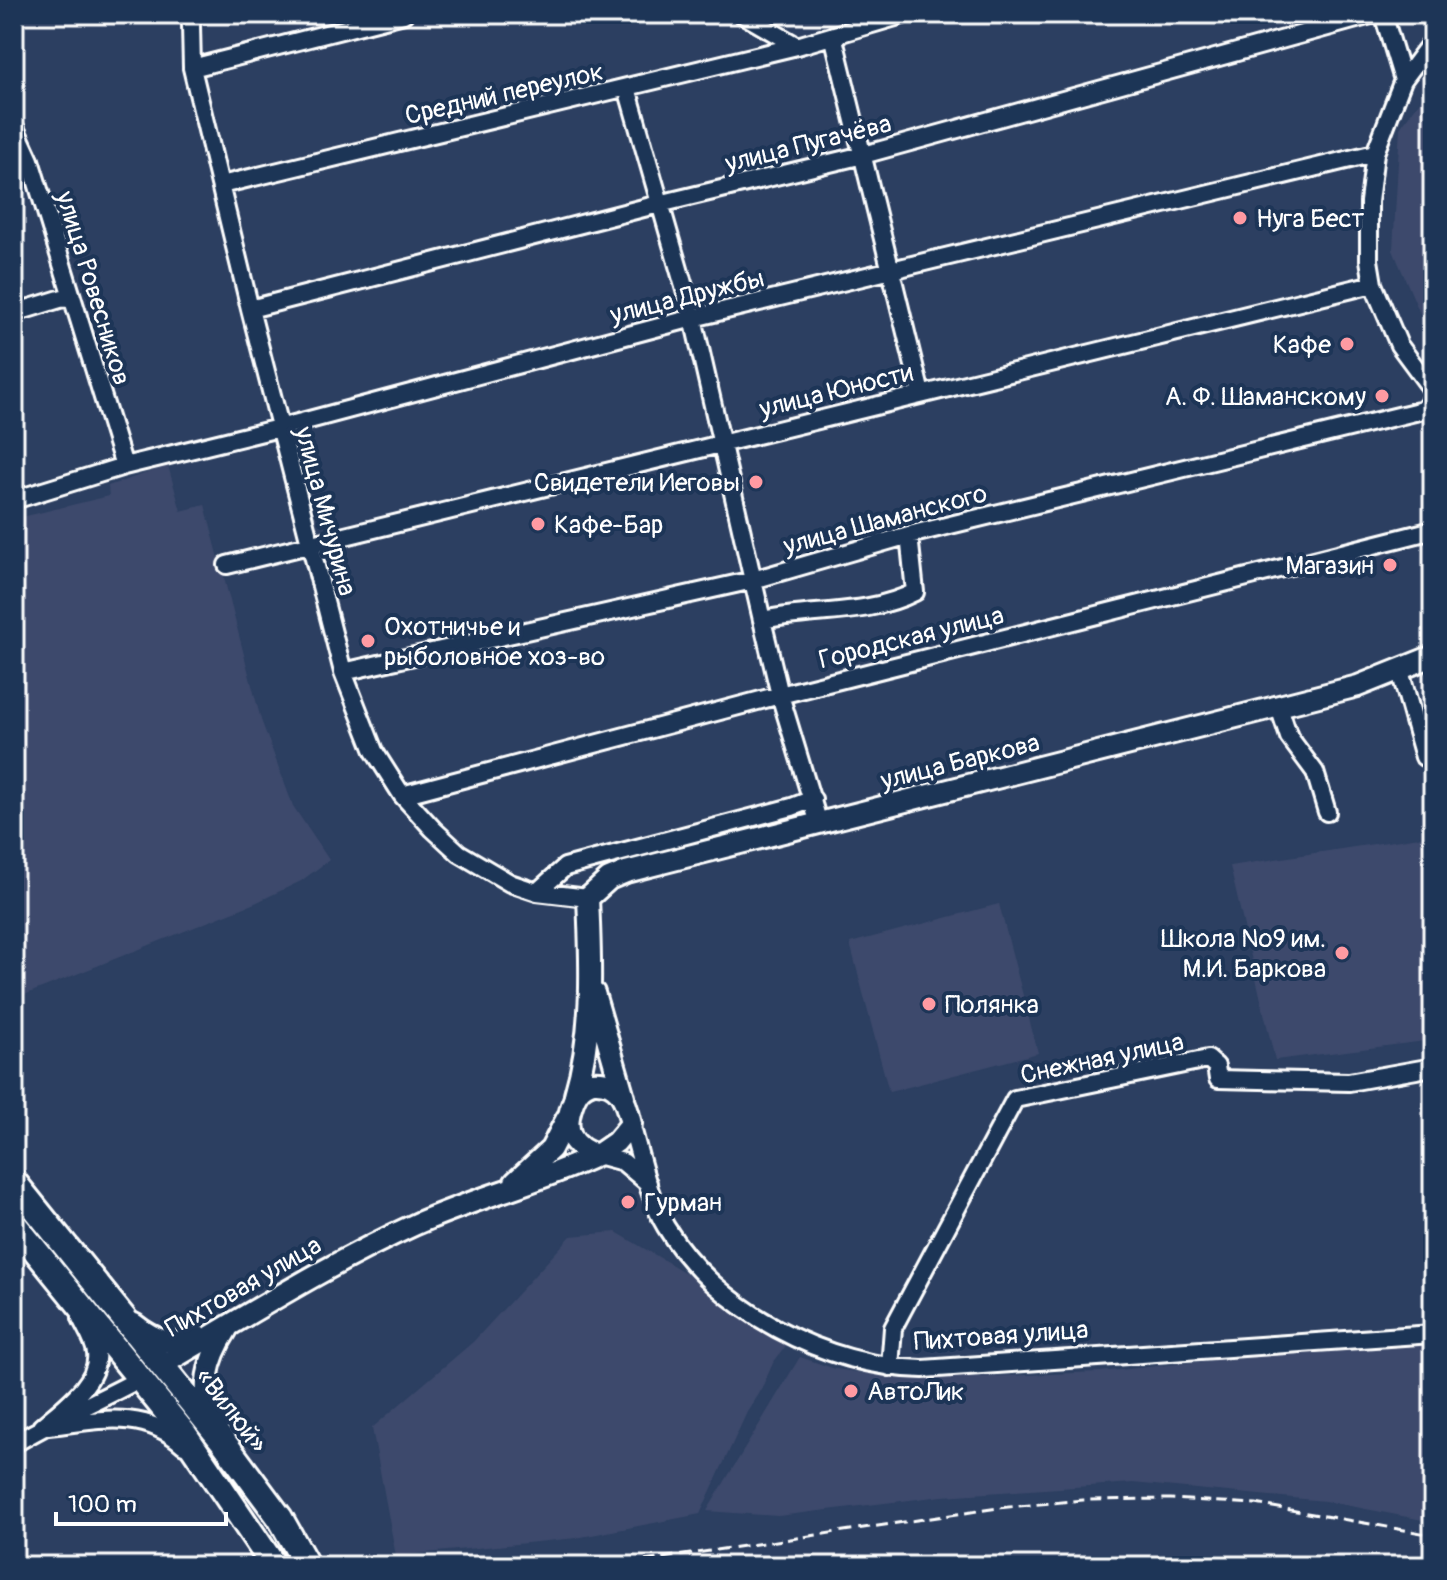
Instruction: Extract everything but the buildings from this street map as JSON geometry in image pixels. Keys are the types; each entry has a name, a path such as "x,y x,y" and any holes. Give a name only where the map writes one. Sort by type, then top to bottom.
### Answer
{"highway":[{"name":"«Вилюй»","path":"14,1182 225,1444 280,1518 307,1566"},
{"name":"«Вилюй»","path":"14,1224 141,1378 274,1566"},
{"name":"Пихтовая улица","path":"141,1378 162,1365"}],"main road":[{"name":"улица Баркова","path":"588,898 609,879 626,872 1358,686 1433,656"},
{"path":"588,898 591,985 585,1050 568,1117 568,1132 581,1148 597,1155 622,1137 631,1124 591,985"},
{"path":"575,1095 585,1084 601,1081 612,1085 625,1098"},
{"name":"Пихтовая улица","path":"506,1189 551,1149 568,1117"},
{"name":"Пихтовая улица","path":"162,1365 232,1321 413,1225 597,1155"},
{"path":"114,1306 144,1331 162,1341 182,1343 194,1340 232,1321"},
{"path":"225,1444 208,1406 205,1383 215,1348 232,1321"}],"street":[{"name":"улица Мичурина","path":"193,14 192,68 279,428 343,672 374,751 402,795 459,853 510,883 537,892 588,898"},
{"path":"192,68 404,14"},
{"path":"742,14 797,46"},
{"name":"Средний переулок","path":"221,185 797,46 906,14"},
{"name":"улица Пугачёва","path":"250,309 863,155 1375,14"},
{"path":"1383,14 1403,80"},
{"path":"833,35 921,394"},
{"path":"1433,40 1403,80 1375,153 1369,202 1369,260 1373,284 1399,345 1433,391"},
{"path":"627,88 693,318 780,695 819,824"},
{"name":"улица Ровесников","path":"14,125 30,160 124,466"},
{"name":"улица Дружбы","path":"14,500 124,466 693,318 1375,153"},
{"name":"улица Юности","path":"227,565 1373,284"},
{"path":"14,313 63,298 72,300"},
{"name":"улица Шаманского","path":"343,672 753,580 909,535 1423,410 1433,399"},
{"name":"Городская улица","path":"402,795 780,695 1433,530"},
{"path":"762,620 808,612 850,611 899,600 915,592 909,535"},
{"path":"1400,671 1424,757 1433,755"},
{"path":"1279,707 1289,737 1315,772 1327,812"},
{"path":"537,892 565,867 813,799"},
{"name":"Снежная улица","path":"890,1367 893,1328 1015,1099 1208,1059 1216,1066 1218,1079 1289,1083 1349,1082 1433,1067"},
{"name":"Пихтовая улица","path":"631,1124 663,1221 687,1256 738,1303 782,1331 844,1356 890,1367 923,1369 1433,1334"},
{"path":"597,1155 623,1162 649,1184"},
{"path":"41,1427 87,1382 97,1357 65,1288"},
{"name":"Пихтовая улица","path":"14,1444 41,1427 94,1404 141,1378"},
{"path":"41,1427 113,1419 147,1422 174,1437 206,1466"}],"shaded area":[{"path":"1433,83 1433,344 1393,250 1400,128"},
{"path":"168,466 181,511 205,505 261,720 293,806 329,860 301,881 255,903 14,999 14,519 109,496 108,486"},
{"name":"Школа №9 им. М.И. Баркова","path":"1433,835 1433,1040 1275,1060 1230,866"},
{"path":"999,904 1038,1053 889,1092 850,943"},
{"path":"616,1232 793,1336 773,1363 747,1412 700,1514 576,1538 396,1556 372,1428 473,1342 571,1236"},
{"path":"1433,1343 1433,1522 1325,1501 1133,1483 942,1496 778,1516 707,1511 800,1357 835,1369 903,1378 979,1377 1100,1372 1290,1352"}],"railway":[{"path":"609,1566 998,1508 1083,1500 1171,1499 1256,1504 1433,1535"}],"place":[{"name":"Нуга Бест","path":"1240,218"},
{"name":"Кафе","path":"1347,344"},
{"name":"А. Ф. Шаманскому","path":"1382,396"},
{"name":"Свидетели Иеговы","path":"756,482"},
{"name":"Кафе-Бар","path":"538,524"},
{"name":"Магазин","path":"1390,565"},
{"name":"Охотничье и рыболовное хоз-во","path":"368,641"},
{"name":"Школа №9 им. М.И. Баркова","path":"1342,953"},
{"name":"Полянка","path":"929,1004"},
{"name":"Гурман","path":"628,1202"},
{"name":"АвтоЛик","path":"851,1391"}]}
